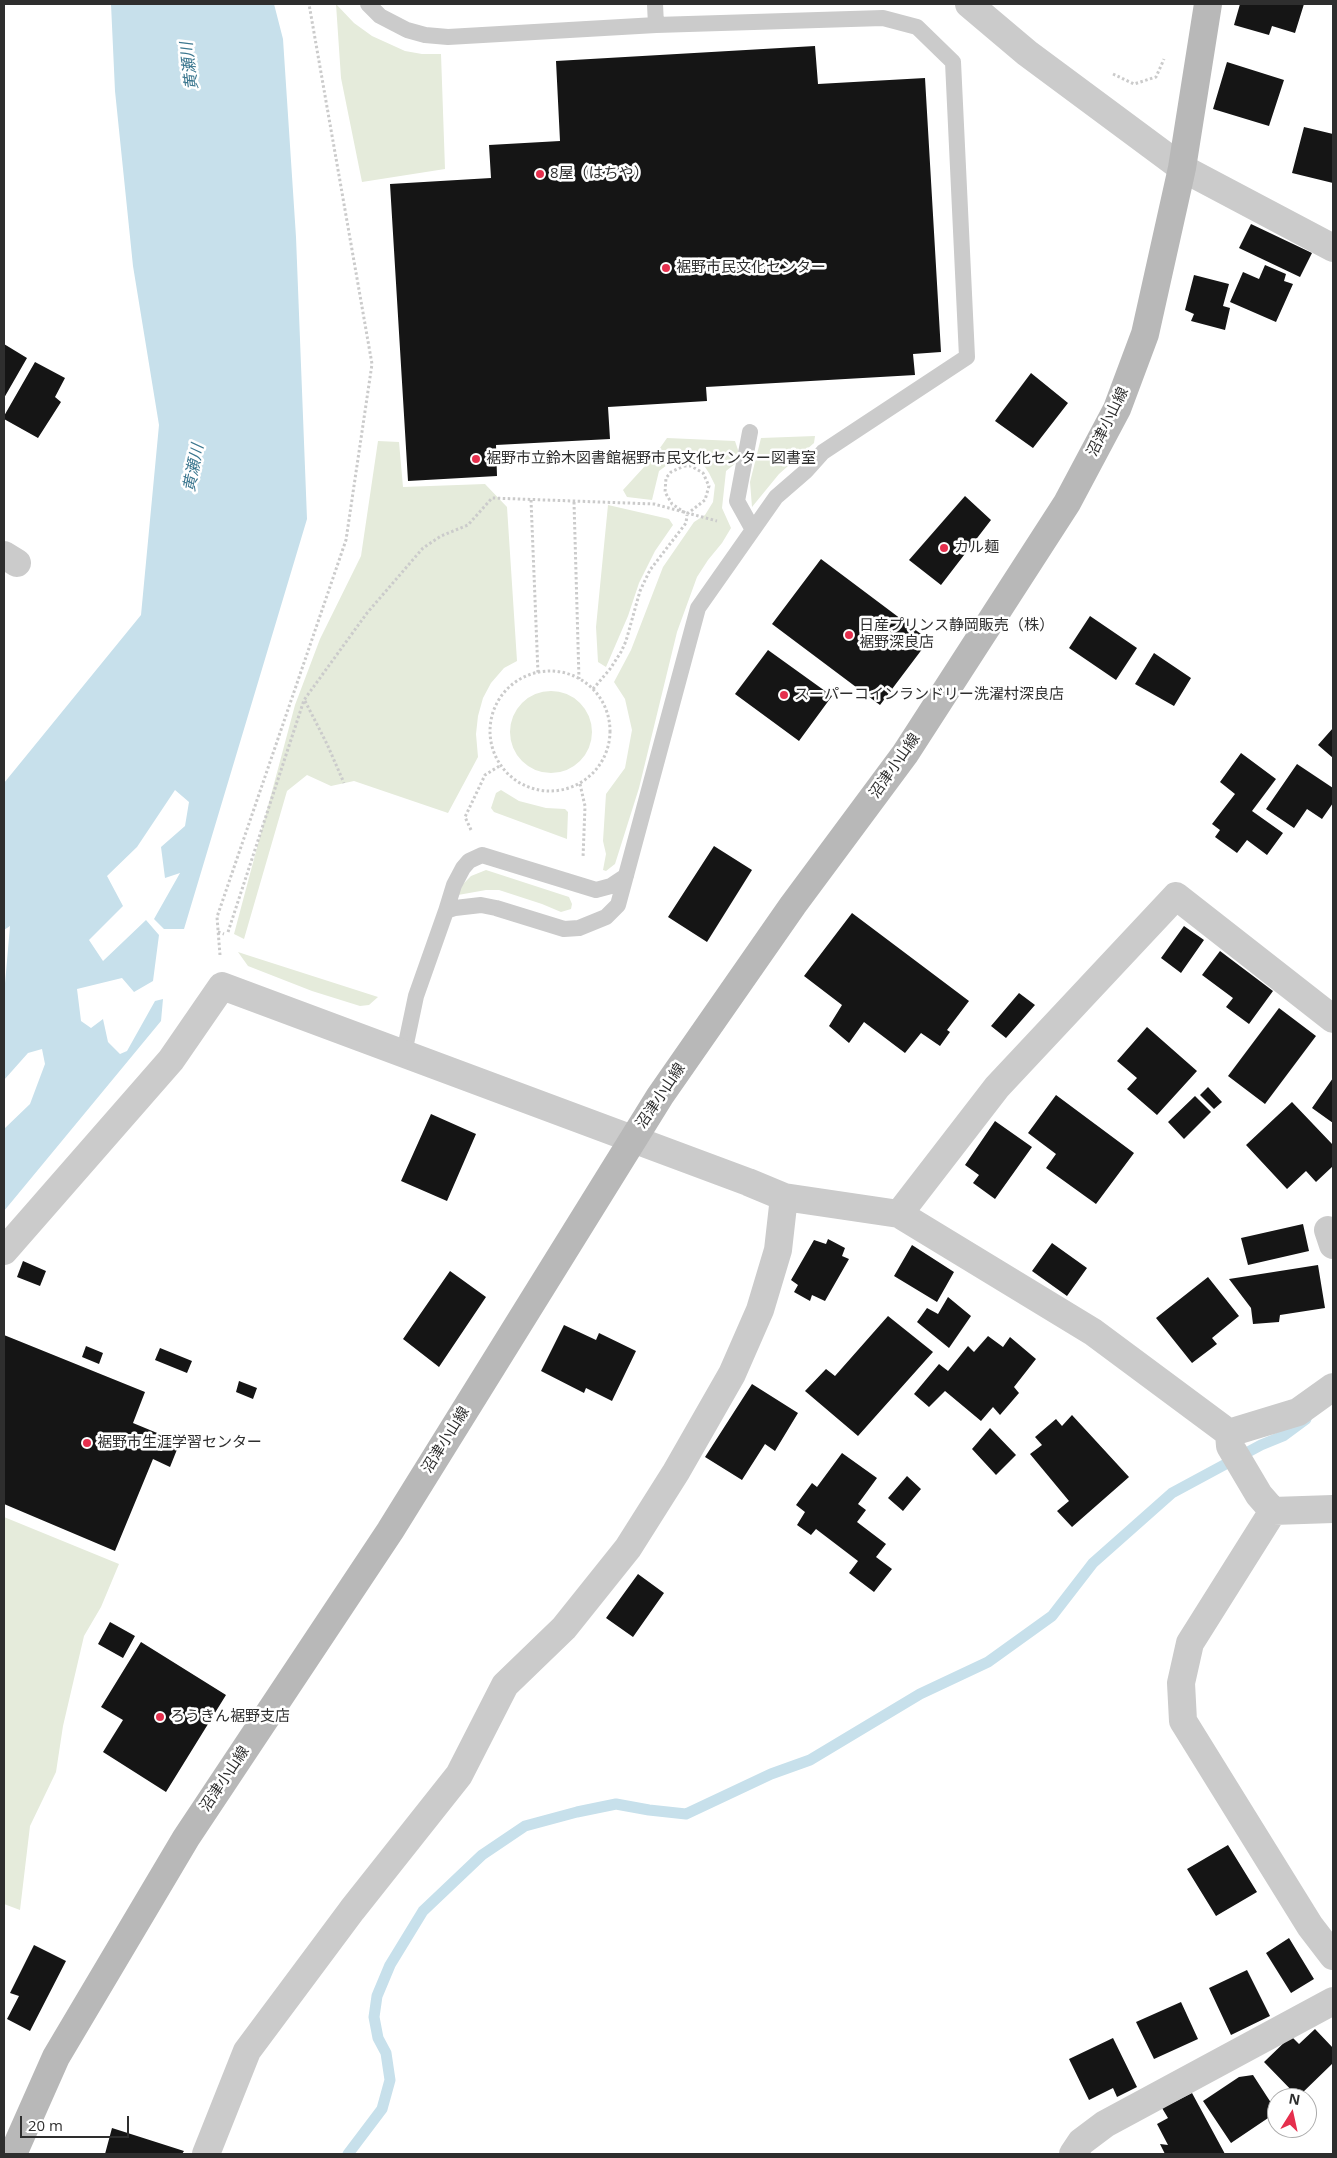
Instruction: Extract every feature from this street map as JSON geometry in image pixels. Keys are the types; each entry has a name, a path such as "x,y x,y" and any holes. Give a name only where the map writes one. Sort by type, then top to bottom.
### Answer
{"main road":[{"name":"沼津小山線","path":"13,2154 56,2057 186,1838 390,1531 660,1096 787,913 905,754 1067,502 1117,409 1146,334 1182,168 1208,4"}],"street":[{"path":"969,4 1027,53 1182,168 1333,248"},
{"path":"898,1214 997,1088 1176,896 1333,1019"},
{"path":"4,1251 171,1060 222,986 784,1197 898,1214 1093,1332 1230,1439 1266,1503"},
{"path":"206,2154 247,2051 352,1910 459,1776 505,1685 570,1621 628,1548 676,1472 732,1374 760,1310 778,1250 784,1197"},
{"path":"1230,1439 1298,1412 1333,1387"},
{"path":"1266,1503 1333,1509"},
{"path":"1266,1503 1190,1643 1181,1684 1183,1721 1310,1926 1333,1956"},
{"path":"1073,2154 1081,2142 1105,2124 1333,2001"}],"lane":[{"path":"368,4 380,16 407,30 425,35 448,37 656,25 883,18 917,27 953,62 966,357 823,452 806,471 776,496 698,608 618,905 606,917 579,928 564,929 496,908 481,906 455,908 446,912"},
{"path":"655,4 656,25"},
{"path":"750,432 737,501 752,528"},
{"path":"404,1053 416,996 454,885 469,861 482,855 596,890 611,886 626,876"}],"path":[{"path":"222,986 217,917 346,540 372,364 309,4"},
{"path":"1107,71 1134,84 1156,77 1168,51"},
{"path":"593,690 621,652 626,641 640,591 650,570 686,523 687,514 705,500 709,486 703,473 691,466 684,466 671,472 665,485 667,499 687,514"},
{"path":"228,932 304,700 368,613 423,548 441,536 468,525 492,498 654,504 687,514 752,528"},
{"path":"531,500 538,673"},
{"path":"574,502 579,679"},
{"path":"555,672 569,674 579,679 600,698 608,716 611,735 603,760 596,771 580,784 562,791 542,791 523,785 507,773 495,757 490,738 491,718 499,700 512,684 538,673 555,672"},
{"path":"304,700 344,783"},
{"path":"482,855 465,817 485,775 501,765"},
{"path":"580,784 585,806 581,885"},
{"path":"218,932 224,934"}],"green space":[{"path":"336,4 354,23 372,36 405,51 422,54 441,54 445,169 362,182 341,78"},
{"path":"815,436 814,443 779,474 752,507 750,482 761,438"},
{"path":"667,438 735,441 741,459 726,471 722,508 731,528 697,577 677,632 639,788 615,864 606,871 603,870 606,854 603,841 606,794 625,768 632,730 625,699 614,682 631,650 663,567 694,522 705,515 713,502 715,485 701,461 685,460 671,462 659,471 652,500 627,497 623,490 655,455"},
{"path":"378,441 399,442 403,487 485,484 507,507 517,661 504,668 491,683 483,698 476,734 478,757 448,813 354,781 331,786 307,775 287,791 244,939 234,934 295,705 320,639 361,556"},
{"path":"608,505 669,519 673,525 655,551 639,583 628,616 606,667 598,662 596,627"},
{"path":"551,691 567,694 580,703 589,716 592,732 589,748 580,761 567,770 551,773 535,770 522,761 513,748 510,732 513,716 522,703 535,694"},
{"path":"501,790 519,801 546,808 565,809 568,812 567,839 494,812 491,808 496,793"},
{"path":"486,870 569,897 572,904 571,909 561,912 499,890 486,890 458,895 462,885 471,876"},
{"path":"238,952 378,997 369,1005 360,1006 312,991 248,966"},
{"path":"4,1517 119,1564 101,1607 84,1636 63,1726 56,1772 30,1826 20,1910 4,1904"}],"water":[{"name":"黄瀬川","path":"111,4 274,4 283,39 296,237 307,519 184,929 164,929 154,919 180,873 165,878 161,847 185,826 189,802 175,790 137,847 107,876 123,906 89,940 103,961 146,920 159,935 153,981 134,992 122,978 77,989 81,1021 91,1028 103,1019 108,1042 120,1054 127,1051 155,1001 163,999 161,1021 4,1211 4,1129 30,1104 45,1064 42,1049 28,1053 4,1080 4,995 10,926 4,930 4,783 141,615 159,425 133,266 115,91"}],"building":[{"path":"1240,4 1304,4 1295,33 1272,26 1269,35 1234,25"},
{"name":"裾野市民文化センター","path":"815,46 818,84 925,78 941,352 913,354 915,375 706,387 707,401 608,407 610,439 496,445 497,476 408,481 390,184 491,178 489,145 560,141 556,61"},
{"path":"1227,62 1284,80 1269,126 1213,109"},
{"path":"1304,127 1333,134 1333,183 1292,173"},
{"path":"1251,224 1312,253 1300,277 1239,248"},
{"path":"1265,265 1286,274 1284,281 1293,284 1276,322 1230,302 1243,272 1259,279"},
{"path":"1194,275 1229,284 1223,306 1230,308 1225,330 1191,321 1194,314 1185,310"},
{"path":"4,344 27,358 4,398"},
{"path":"35,362 65,378 55,397 61,402 38,438 4,419"},
{"path":"1031,373 1068,403 1033,448 995,421"},
{"path":"965,496 991,520 941,585 909,560"},
{"path":"821,559 929,640 880,705 772,624"},
{"path":"1090,616 1137,648 1116,680 1069,648"},
{"name":"スーパーコインランドリー洗濯村深良店","path":"768,650 832,696 799,741 735,694"},
{"path":"1154,653 1191,678 1174,706 1135,684"},
{"path":"1333,728 1333,758 1318,745"},
{"path":"1241,753 1276,779 1252,811 1283,833 1267,855 1247,840 1237,853 1215,837 1220,830 1212,824 1235,794 1220,782"},
{"path":"1297,764 1333,788 1333,803 1322,819 1307,809 1294,828 1266,809"},
{"path":"714,846 752,870 707,942 668,917"},
{"path":"852,913 969,1001 947,1030 950,1032 940,1046 921,1033 905,1053 864,1022 849,1043 829,1026 842,1005 804,976"},
{"path":"1184,926 1204,940 1181,973 1161,958"},
{"path":"1220,951 1273,991 1249,1024 1226,1007 1233,998 1202,975"},
{"path":"1019,993 1035,1005 1006,1038 991,1026"},
{"path":"1279,1008 1316,1036 1265,1104 1228,1076"},
{"path":"1147,1027 1197,1071 1157,1115 1127,1089 1137,1078 1117,1061"},
{"path":"1333,1078 1333,1123 1312,1108"},
{"path":"1208,1087 1222,1102 1214,1109 1200,1095"},
{"path":"1056,1095 1134,1153 1096,1204 1046,1168 1056,1154 1028,1133"},
{"path":"1195,1096 1211,1112 1184,1139 1168,1122"},
{"path":"1292,1102 1333,1145 1333,1166 1316,1182 1306,1171 1287,1189 1246,1145"},
{"path":"431,1114 476,1134 447,1201 401,1181"},
{"path":"995,1121 1032,1147 995,1199 973,1183 979,1175 965,1165"},
{"path":"1303,1224 1309,1251 1248,1265 1241,1238"},
{"path":"828,1239 845,1248 842,1256 849,1259 825,1301 812,1295 810,1301 794,1292 798,1285 791,1280 814,1240 826,1244"},
{"path":"1052,1243 1087,1268 1067,1296 1032,1271"},
{"path":"912,1245 954,1272 937,1302 894,1276"},
{"path":"23,1261 46,1271 40,1286 17,1277"},
{"path":"1318,1265 1325,1308 1280,1315 1279,1322 1253,1324 1251,1308 1229,1279"},
{"path":"450,1271 486,1297 439,1367 403,1339"},
{"path":"1208,1277 1239,1316 1212,1338 1217,1344 1192,1363 1156,1318"},
{"path":"948,1297 971,1316 949,1348 917,1322 927,1308 938,1314"},
{"path":"888,1316 933,1352 858,1436 805,1391 826,1369 835,1376"},
{"path":"564,1325 596,1340 599,1333 636,1351 612,1401 586,1388 584,1393 541,1371"},
{"name":"裾野市生涯学習センター","path":"4,1335 145,1392 133,1423 162,1435 161,1439 178,1447 170,1467 153,1459 115,1551 4,1504"},
{"path":"988,1336 1003,1347 1010,1337 1036,1359 1014,1387 1019,1393 1000,1415 993,1407 981,1421 945,1391 929,1407 914,1394 939,1364 948,1371 968,1346 974,1352"},
{"path":"86,1346 103,1353 99,1364 82,1357"},
{"path":"160,1348 192,1361 187,1373 155,1360"},
{"path":"239,1381 257,1388 253,1399 236,1392"},
{"path":"752,1384 798,1413 775,1451 765,1444 742,1480 705,1457"},
{"path":"1072,1415 1129,1477 1072,1527 1057,1511 1069,1501 1030,1454 1042,1445 1035,1437 1056,1419 1062,1426"},
{"path":"990,1428 1016,1455 996,1475 972,1449"},
{"path":"842,1453 877,1478 858,1504 866,1510 857,1522 886,1544 876,1557 892,1569 874,1592 849,1573 858,1561 816,1529 811,1535 797,1525 805,1512 796,1505 812,1483 817,1487"},
{"path":"907,1476 921,1489 903,1511 888,1498"},
{"path":"638,1574 664,1593 633,1637 606,1618"},
{"path":"110,1622 135,1636 123,1658 98,1644"},
{"path":"141,1642 226,1695 166,1792 103,1752 123,1720 101,1707"},
{"path":"1228,1845 1257,1892 1216,1916 1187,1869"},
{"path":"1289,1938 1314,1979 1291,1993 1266,1953"},
{"path":"34,1945 66,1961 30,2031 7,2019 19,1996 10,1993"},
{"path":"1247,1970 1270,2016 1231,2035 1209,1988"},
{"path":"1181,2002 1198,2039 1154,2059 1136,2022"},
{"path":"1315,2029 1333,2048 1333,2063 1307,2088 1289,2088 1264,2062 1291,2036 1299,2044"},
{"path":"1113,2038 1137,2087 1117,2097 1113,2088 1089,2100 1069,2059"},
{"path":"1253,2075 1267,2097 1267,2119 1231,2143 1203,2101 1239,2077"},
{"path":"1192,2093 1225,2154 1165,2154 1160,2144 1168,2145 1157,2124 1168,2118 1162,2108"},
{"path":"112,2128 184,2151 182,2154 105,2154"}],"waterway":[{"path":"348,2154 382,2109 390,2080 386,2053 378,2038 374,2017 377,1996 390,1965 423,1911 482,1855 525,1826 616,1804 686,1814 771,1774 810,1760 920,1694 988,1662 1052,1616 1093,1563 1172,1493 1261,1445 1283,1436 1306,1419"}],"place":[{"name":"8屋（はちや）","path":"540,174"},
{"name":"裾野市民文化センター","path":"666,268"},
{"name":"裾野市立鈴木図書館裾野市民文化センター図書室","path":"476,459"},
{"name":"カル麺","path":"944,548"},
{"name":"日産プリンス静岡販売（株） 裾野深良店","path":"849,635"},
{"name":"スーパーコインランドリー洗濯村深良店","path":"784,695"},
{"name":"裾野市生涯学習センター","path":"87,1443"},
{"name":"ろうきん裾野支店","path":"160,1717"}]}
